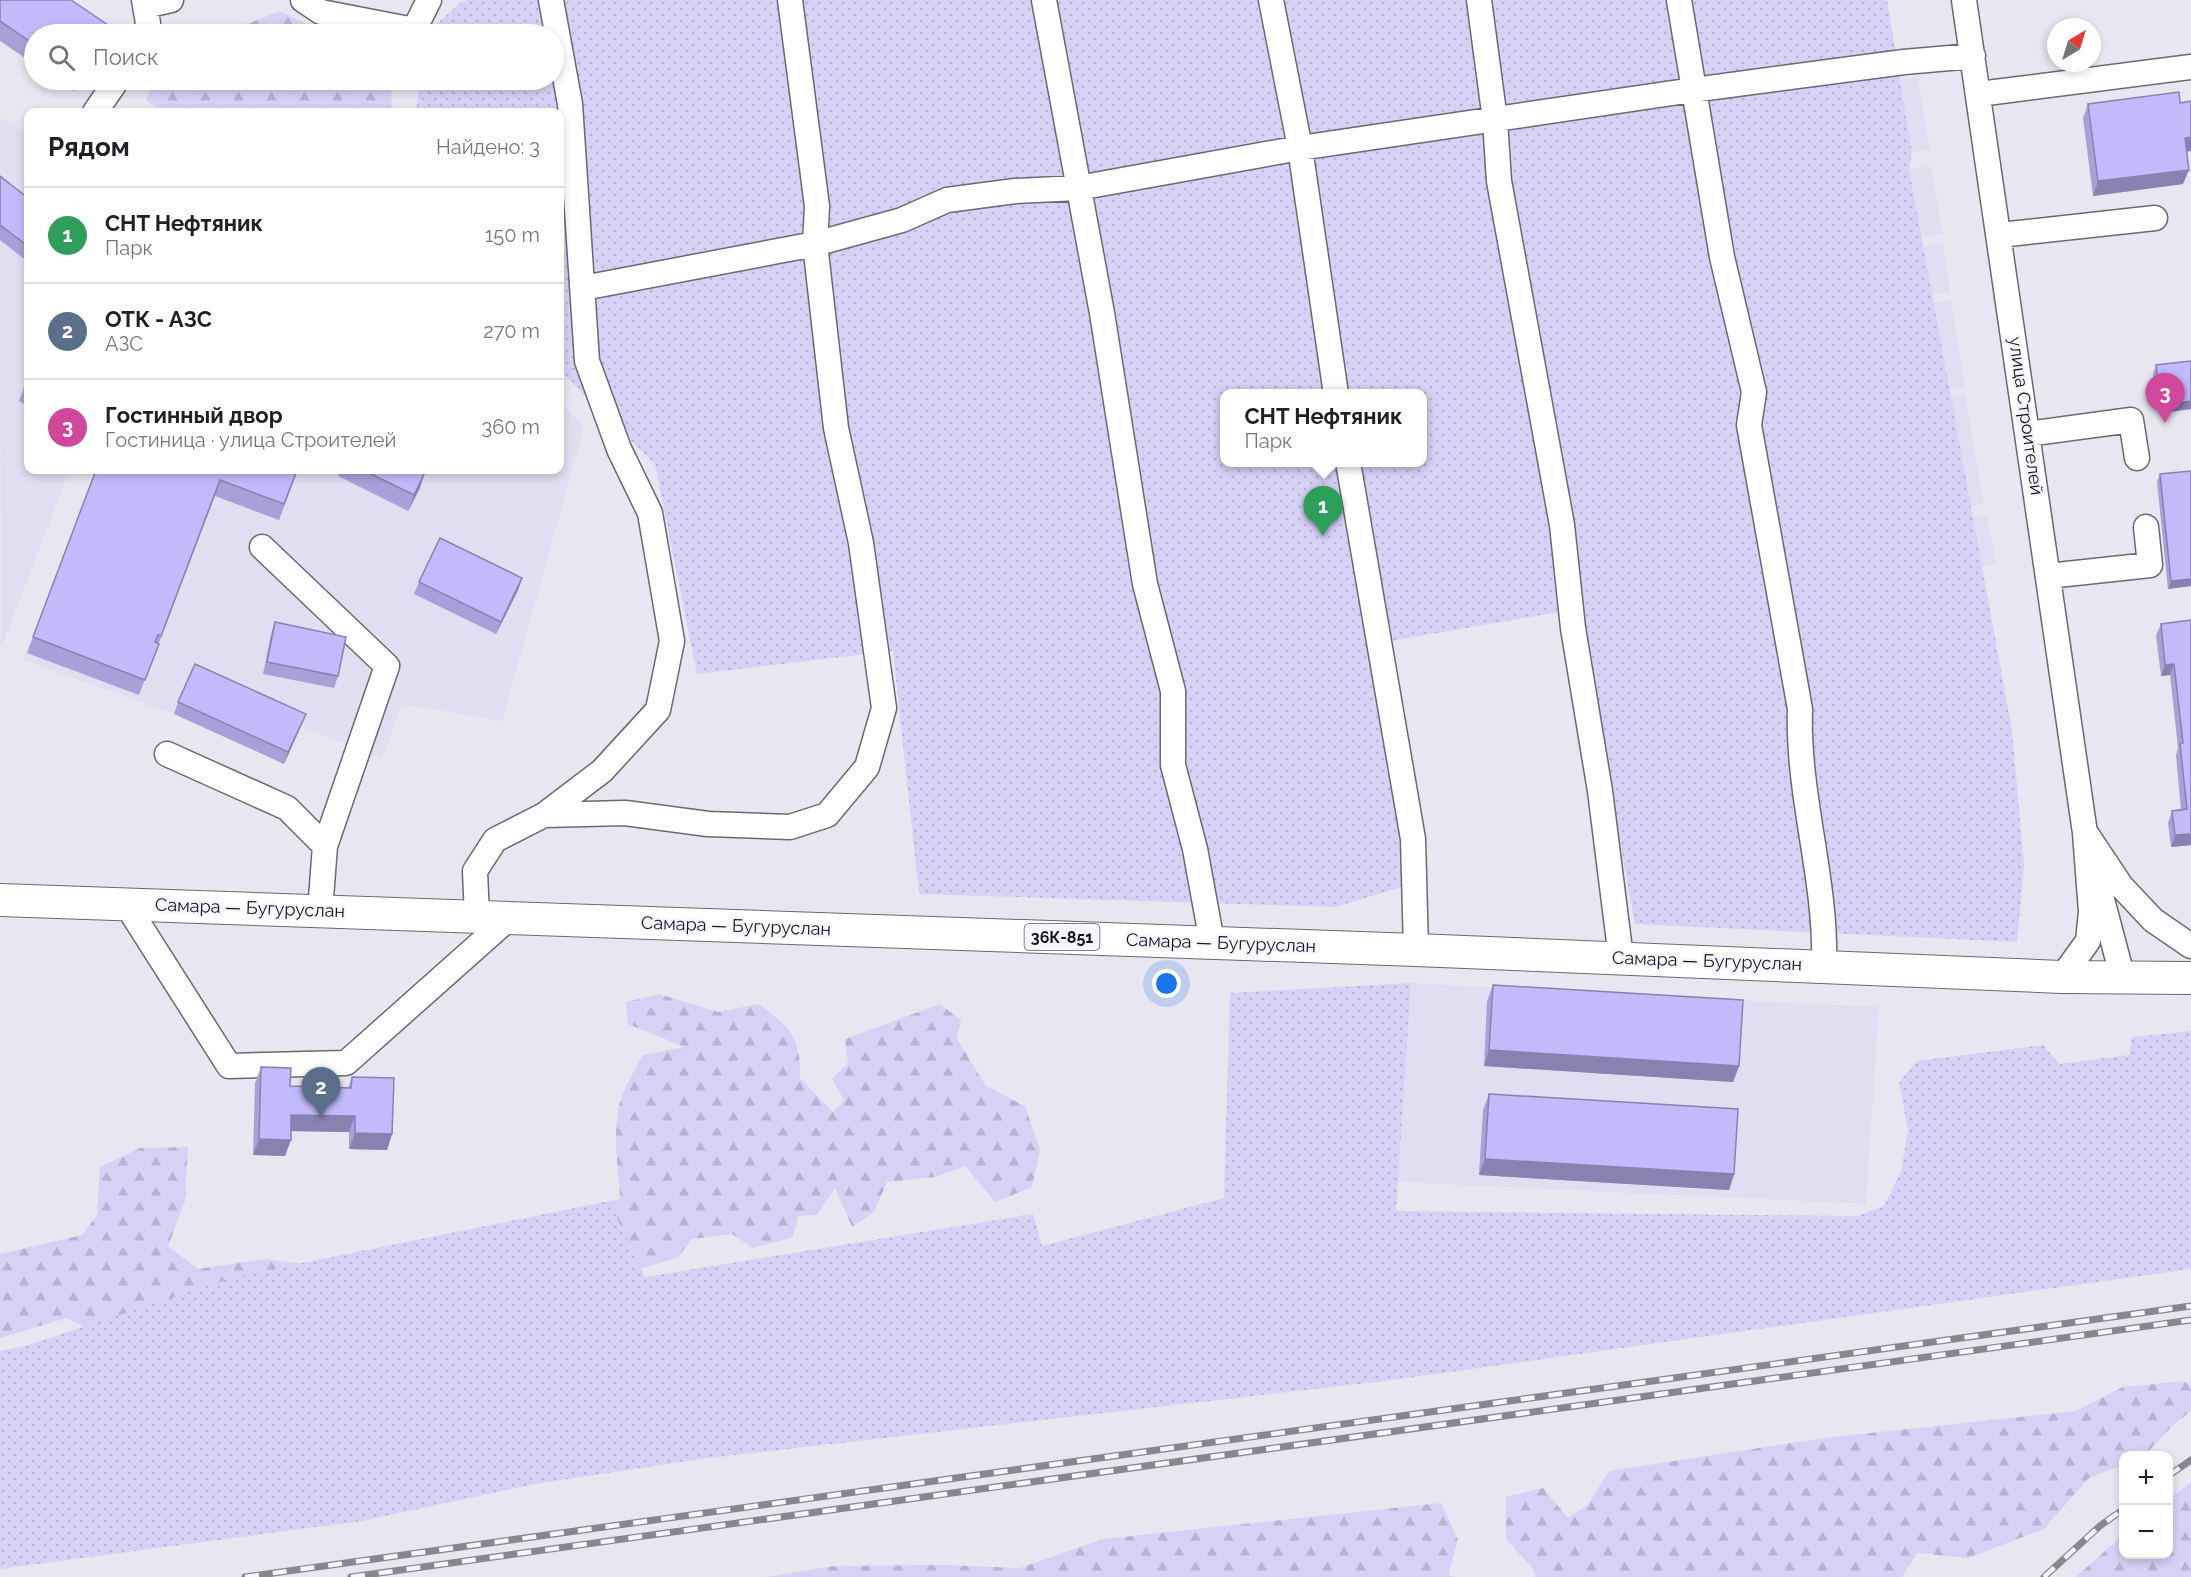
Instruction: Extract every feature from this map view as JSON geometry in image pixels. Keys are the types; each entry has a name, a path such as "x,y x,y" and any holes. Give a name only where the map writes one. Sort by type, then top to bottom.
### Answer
{"main road":[{"name":"Самара — Бугуруслан","path":"0,900 1212,942 2062,977 2191,978"}],"street":[{"path":"148,24 145,3 171,0"},
{"path":"303,0 321,12 383,24"},
{"path":"417,24 429,0"},
{"path":"552,0 556,24"},
{"path":"544,815 625,813 708,824 790,827 827,815 867,767 884,708 861,543 836,428 815,244 817,206 790,0"},
{"path":"1044,0 1102,313 1145,584 1173,691 1173,765 1195,849 1212,942"},
{"path":"1271,0 1300,148 1335,389"},
{"path":"1479,0 1495,120 1499,181 1562,525 1575,638 1600,791 1621,958"},
{"path":"1679,0 1722,257 1754,392 1749,425 1800,710 1798,750 1825,928 1824,966"},
{"name":"улица Строителей","path":"1964,0 1980,93 2085,833"},
{"path":"583,288 815,244 902,220 947,200 1015,191 1078,188 1300,148 1693,90 1904,62 1973,56"},
{"path":"1980,93 2191,66"},
{"path":"477,916 475,871 495,840 544,815 602,771 658,710 672,641 650,513 619,449 587,361 570,104 564,69"},
{"path":"97,108 110,90"},
{"path":"2000,235 2155,218"},
{"path":"2028,434 2131,420 2137,458"},
{"path":"1349,467 1413,838 1416,950"},
{"path":"2048,576 2150,565 2146,527"},
{"path":"261,547 387,666 325,846 320,911"},
{"path":"167,754 287,808 325,846"},
{"path":"2085,833 2121,886 2153,920 2191,946"},
{"path":"2062,977 2088,941 2091,912 2085,833"},
{"path":"2085,833 2123,979"},
{"path":"126,904 228,1066 346,1063 509,918"}],"shaded area":[{"path":"1918,77 1930,150 1912,152 1901,80"},
{"path":"0,118 24,131 24,474 68,474 1,648"},
{"path":"1931,166 1943,234 1921,237 1909,169"},
{"path":"1943,243 1950,293 1930,295 1922,246"},
{"path":"1951,300 1965,386 1946,390 1932,303"},
{"path":"1965,394 1984,504 1966,507 1947,397"},
{"path":"564,405 584,428 502,721 402,704 382,759 301,726 284,764 174,714 23,660 94,474 564,474"},
{"path":"1987,515 1996,564 1977,567 1969,518"},
{"path":"1411,983 1879,1007 1866,1204 1398,1182"}],"green space":[{"path":"469,0 1887,0 1912,152 1909,169 2012,730 2024,866 2017,942 1635,924 1577,609 1367,645 1404,837 1405,886 1335,907 919,894 893,651 697,674 655,464 564,375 564,108 416,108 419,90 564,90 564,24 437,24 461,2"},
{"path":"280,11 307,24 247,24"},
{"path":"150,90 391,90 392,108 157,108 146,100"},
{"path":"1411,983 1396,1211 1858,1216 1884,1206 1901,1171 1908,1130 1899,1082 1917,1061 2043,1045 2059,1064 2129,1055 2132,1037 2191,1031 2191,1269 1385,1381 701,1459 535,1484 362,1521 0,1569 0,1351 25,1346 238,1276 609,1201 645,1277 1033,1214 1042,1246 1224,1198 1230,993"},
{"path":"659,994 718,1012 759,1004 792,1034 798,1052 800,1078 833,1112 844,1100 832,1079 848,1063 845,1039 940,1004 961,1020 957,1039 986,1086 1025,1106 1040,1150 1032,1187 995,1202 965,1166 936,1177 887,1182 874,1212 852,1227 835,1188 817,1215 798,1216 793,1237 753,1248 732,1234 692,1239 677,1258 599,1281 115,1346 67,1318 0,1338 0,1254 82,1235 97,1215 100,1167 140,1148 188,1147 185,1201 168,1246 198,1269 265,1259 336,1268 620,1199 616,1129 619,1106 624,1093 643,1055 685,1047 628,1024 626,1002"},
{"path":"2184,1381 2191,1386 2191,1411 2173,1425 2149,1451 2119,1451 2119,1467 2089,1478 2044,1529 1968,1558 1917,1553 1902,1577 1535,1577 1533,1569 1506,1539 1506,1497 1543,1488 1568,1518 1588,1504 1609,1471 1824,1438 2076,1411 2123,1387"},
{"path":"2191,1482 2191,1577 2076,1577 2119,1539 2119,1559 2173,1559 2173,1496"},
{"path":"1441,1503 1458,1540 1448,1575 1456,1577 766,1577 833,1566 947,1565 1020,1568 1103,1539"}],"building":[{"path":"0,0 71,0 107,24 24,24 24,37 0,21"},
{"path":"2179,92 2180,103 2191,101 2191,137 2185,138 2189,170 2098,181 2088,104"},
{"path":"0,176 24,195 24,243 0,225"},
{"path":"2191,361 2191,401 2162,405 2156,365"},
{"path":"2191,471 2191,579 2171,581 2160,474"},
{"path":"94,474 295,474 284,504 220,480 161,636 158,635 155,642 159,644 145,680 33,637"},
{"path":"371,474 424,474 414,495"},
{"path":"440,538 522,578 501,622 419,582"},
{"path":"2191,620 2191,834 2175,835 2172,811 2187,809 2180,744 2183,743 2174,664 2165,665 2161,624"},
{"path":"275,622 346,637 338,676 267,662"},
{"path":"195,664 306,714 288,752 178,702"},
{"path":"1493,985 1743,1000 1739,1066 1489,1050"},
{"path":"261,1067 291,1068 290,1086 351,1088 352,1077 394,1078 392,1134 355,1133 355,1116 291,1115 291,1140 259,1139"},
{"path":"1489,1094 1738,1109 1734,1174 1485,1159"}],"railway":[{"path":"245,1577 2191,1306"},
{"path":"351,1577 2191,1320"},
{"path":"2173,1473 2191,1460"},
{"path":"2044,1577 2101,1525 2119,1512"}],"place":[{"name":"Гостинный двор","path":"2165,423"},
{"name":"СНТ Нефтяник","path":"1323,536"},
{"name":"ОТК - АЗС","path":"321,1117"}]}
